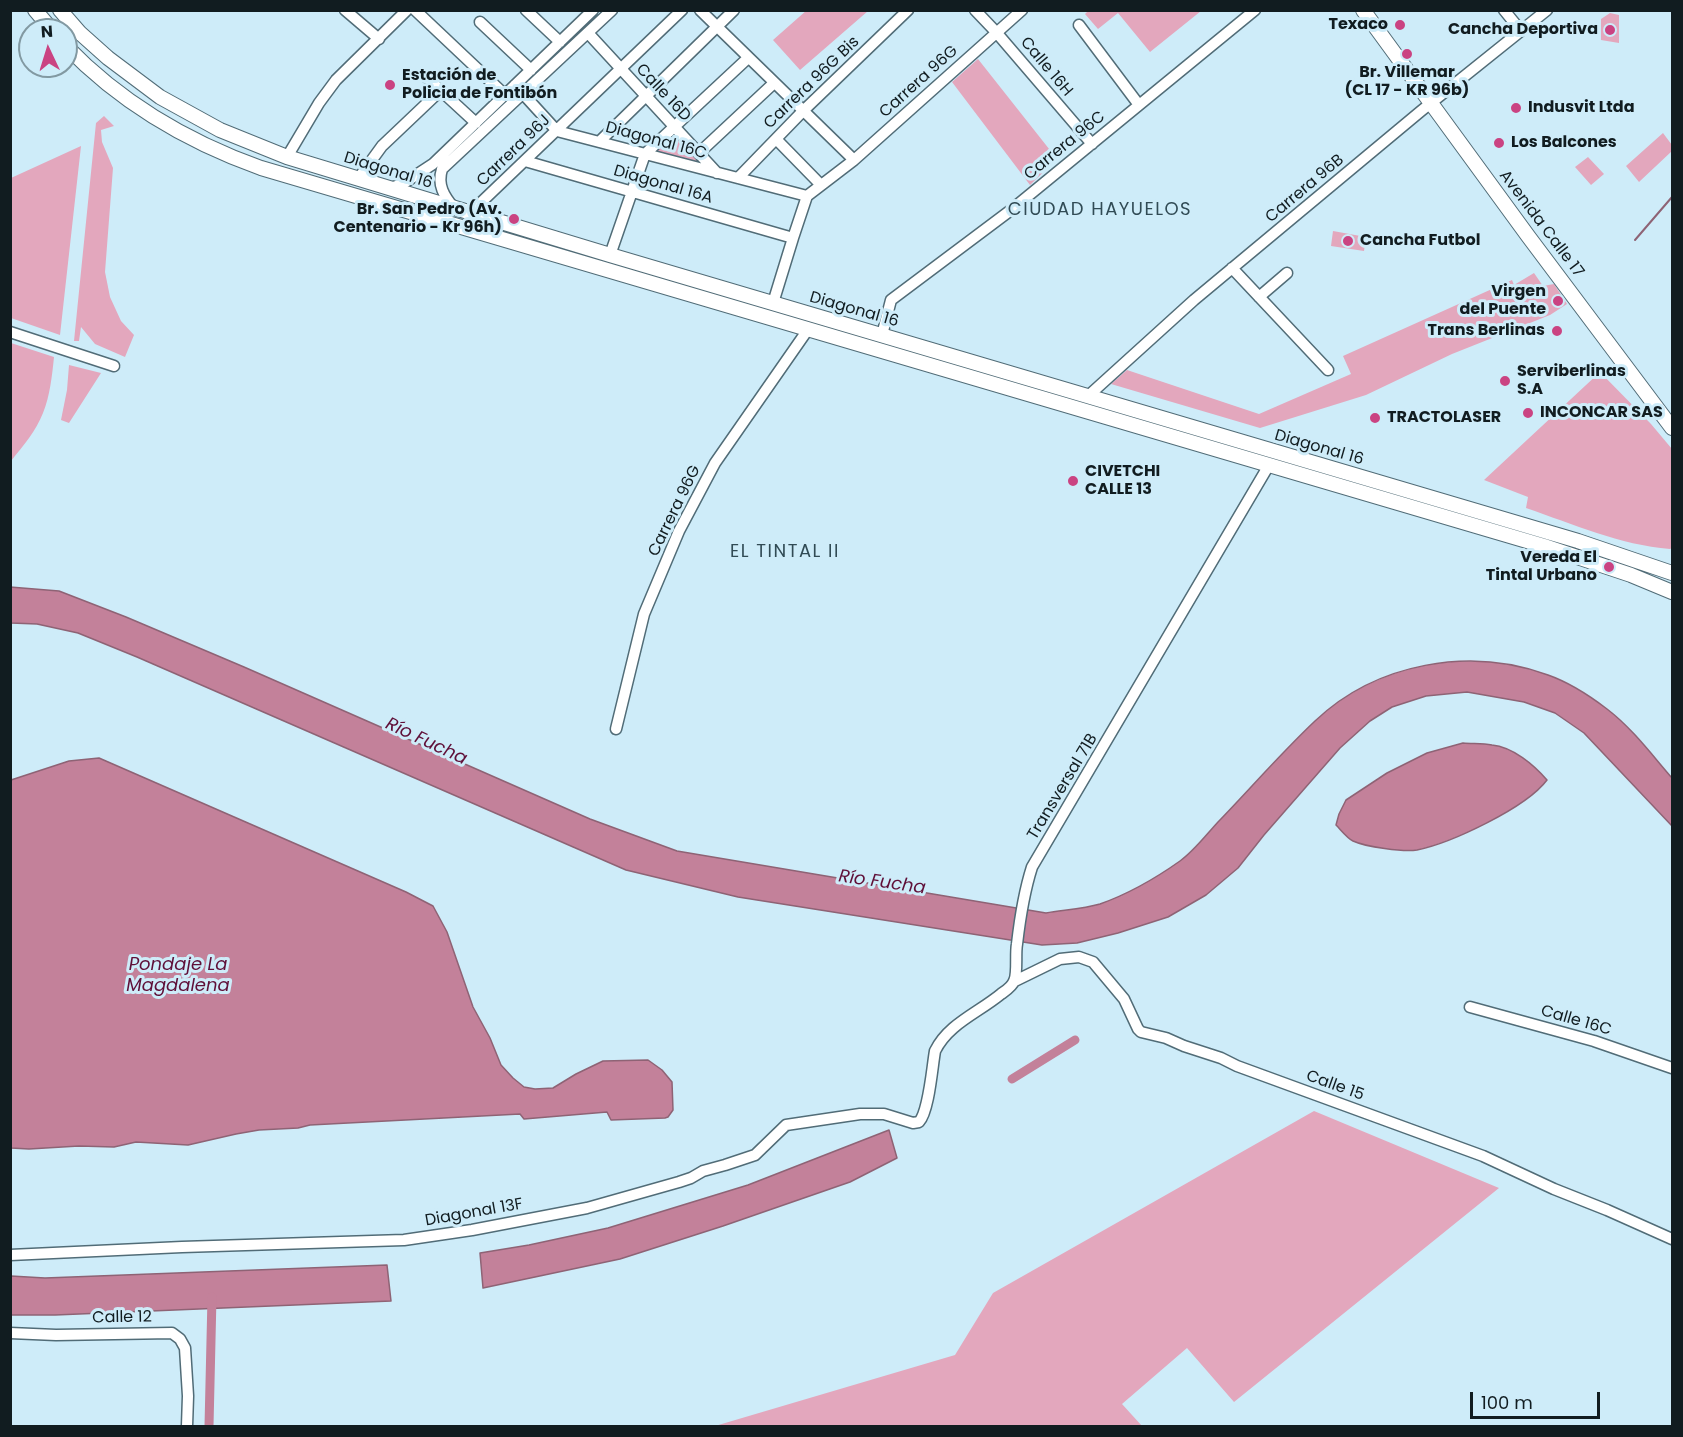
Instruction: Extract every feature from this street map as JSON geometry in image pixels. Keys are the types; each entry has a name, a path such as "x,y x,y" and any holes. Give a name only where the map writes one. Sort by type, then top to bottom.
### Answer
{"main road":[{"name":"Diagonal 16","path":"60,10 80,33 108,58 160,97 220,130 287,158 1578,541 1672,573"},
{"name":"Avenida Calle 17","path":"1363,10 1672,428"},
{"name":"Diagonal 16","path":"78,57 146,112 186,137 238,160 339,192 809,328 1544,546 1631,575 1672,592"}],"street":[{"path":"345,10 379,39"},
{"path":"287,158 319,103 336,80 407,10"},
{"path":"415,10 505,95"},
{"path":"526,10 560,42"},
{"path":"454,208 440,186 442,168 519,89 588,33 612,10"},
{"name":"Carrera 96J","path":"470,213 682,10"},
{"path":"700,10 854,160"},
{"path":"599,142 734,10"},
{"name":"Carrera 96G Bis","path":"738,178 803,111 908,10"},
{"name":"Calle 16H","path":"975,10 1092,144"},
{"name":"Carrera 96G","path":"807,196 854,160 1022,10"},
{"name":"Carrera 96C","path":"882,335 891,300 1011,210 1256,10"},
{"path":"1504,10 1521,31"},
{"name":"Carrera 96B","path":"1087,397 1232,268 1547,10"},
{"path":"389,189 425,171 505,95 519,89 531,70 589,12"},
{"path":"480,22 531,70"},
{"path":"1079,25 1139,105"},
{"name":"Calle 16D","path":"588,33 717,173"},
{"path":"610,255 645,154 748,58"},
{"path":"424,75 476,123"},
{"path":"699,153 774,83"},
{"path":"519,89 557,130"},
{"path":"357,179 382,146 441,90"},
{"name":"Diagonal 16C","path":"557,130 807,196"},
{"path":"776,139 821,185"},
{"name":"Diagonal 16A","path":"525,161 793,238"},
{"path":"773,303 807,196"},
{"path":"1232,268 1328,370"},
{"path":"1259,297 1287,273"},
{"name":"Carrera 96G","path":"616,729 644,614 679,531 715,463 809,328"},
{"path":"10,332 114,366"},
{"name":"Transversal 71B","path":"1015,981 1016,946 1025,889 1032,867 1269,465"},
{"name":"Calle 15","path":"1015,981 1059,959 1079,957 1093,962 1125,999 1141,1032 1166,1038 1483,1156 1672,1239"},
{"name":"Diagonal 13F","path":"10,1255 404,1240 472,1230 587,1208 679,1182 704,1171 754,1155 786,1125 860,1114 884,1114 913,1123 919,1122 926,1108 938,1044 961,1021 986,1007 1015,981"},
{"name":"Calle 16C","path":"1470,1007 1594,1041 1672,1068"},
{"name":"Calle 12","path":"10,1333 56,1335 172,1333 180,1339 185,1348 187,1426"}],"shaded area":[{"path":"807,10 868,11 800,70 773,40"},
{"path":"1089,10 1201,11 1150,52 1118,13 1098,29 1085,14"},
{"name":"Cancha Deportiva","path":"1610,13 1619,15 1619,43 1601,40 1601,19"},
{"path":"978,59 1057,159 1030,185 952,82"},
{"path":"104,116 114,126 101,130 102,142 113,168 105,272 110,297 121,321 134,335 125,357 95,344 81,327 79,341 74,341 96,123"},
{"path":"677,131 708,167 653,151"},
{"path":"1663,133 1672,145 1672,151 1639,182 1626,166"},
{"path":"81,146 60,335 11,318 11,178"},
{"path":"1588,157 1604,174 1591,185 1575,167"},
{"name":"Cancha Futbol","path":"1333,231 1366,237 1364,251 1331,246"},
{"path":"1534,273 1543,286 1554,284 1567,304 1550,315 1452,354 1366,395 1260,428 1111,384 1127,370 1259,414 1351,374 1343,356 1512,280 1514,285"},
{"path":"11,343 54,357 49,393 43,413 25,444 11,461"},
{"path":"69,365 101,373 69,423 61,420"},
{"path":"1600,372 1672,449 1672,548 1670,549 1615,538 1526,508 1528,497 1484,480"},
{"path":"1314,1111 1499,1188 1234,1402 1187,1348 1122,1404 1142,1426 715,1426 955,1355 993,1293"}],"water":[{"path":"10,587 59,591 126,617 590,819 677,851 1046,913 1100,904 1131,890 1171,867 1195,848 1302,733 1339,701 1366,685 1395,673 1425,665 1487,662 1518,666 1556,678 1586,694 1625,725 1672,778 1672,826 1584,733 1555,713 1524,702 1467,692 1426,696 1392,707 1370,721 1340,748 1238,868 1206,895 1168,917 1118,933 1077,943 1042,945 738,897 626,870 78,633 37,624 11,623"},
{"path":"1463,743 1488,744 1508,749 1536,768 1547,780 1537,791 1506,813 1449,840 1417,850 1394,850 1359,843 1349,838 1336,825 1346,800 1387,773 1427,753"},
{"name":"Pondaje La Magdalena","path":"99,758 406,892 433,906 447,932 473,1007 490,1038 501,1065 524,1087 553,1088 603,1061 648,1060 662,1070 672,1082 673,1110 665,1118 611,1120 607,1112 524,1119 520,1114 310,1125 298,1128 259,1130 188,1145 136,1142 114,1147 11,1148 11,780 69,761"},
{"path":"889,1130 897,1158 850,1182 620,1259 483,1288 480,1253 608,1228 748,1185"},
{"path":"387,1265 391,1301 11,1315 11,1276 45,1278"}],"waterway":[{"path":"1635,240 1672,197"},
{"path":"1012,1079 1075,1040"},
{"path":"209,1426 212,1297"}],"place":[{"name":"Texaco","path":"1400,25"},
{"name":"Cancha Deportiva","path":"1610,30"},
{"name":"Br. Villemar (CL 17 - KR 96b)","path":"1407,54"},
{"name":"Estación de Policia de Fontibón","path":"390,85"},
{"name":"Indusvit Ltda","path":"1516,108"},
{"name":"Los Balcones","path":"1499,143"},
{"name":"Br. San Pedro (Av. Centenario - Kr 96h)","path":"514,219"},
{"name":"Cancha Futbol","path":"1348,241"},
{"name":"Virgen del Puente","path":"1558,301"},
{"name":"Trans Berlinas","path":"1557,331"},
{"name":"Serviberlinas S.A","path":"1505,381"},
{"name":"INCONCAR SAS","path":"1528,413"},
{"name":"TRACTOLASER","path":"1375,418"},
{"name":"CIVETCHI CALLE 13","path":"1073,481"},
{"name":"Vereda El Tintal Urbano","path":"1609,567"}],"district":[{"name":"CIUDAD HAYUELOS","path":"1100,210"},
{"name":"EL TINTAL II","path":"785,552"}],"water label":[{"name":"Río Fucha","path":"426,742"},
{"name":"Río Fucha","path":"882,883"}]}
